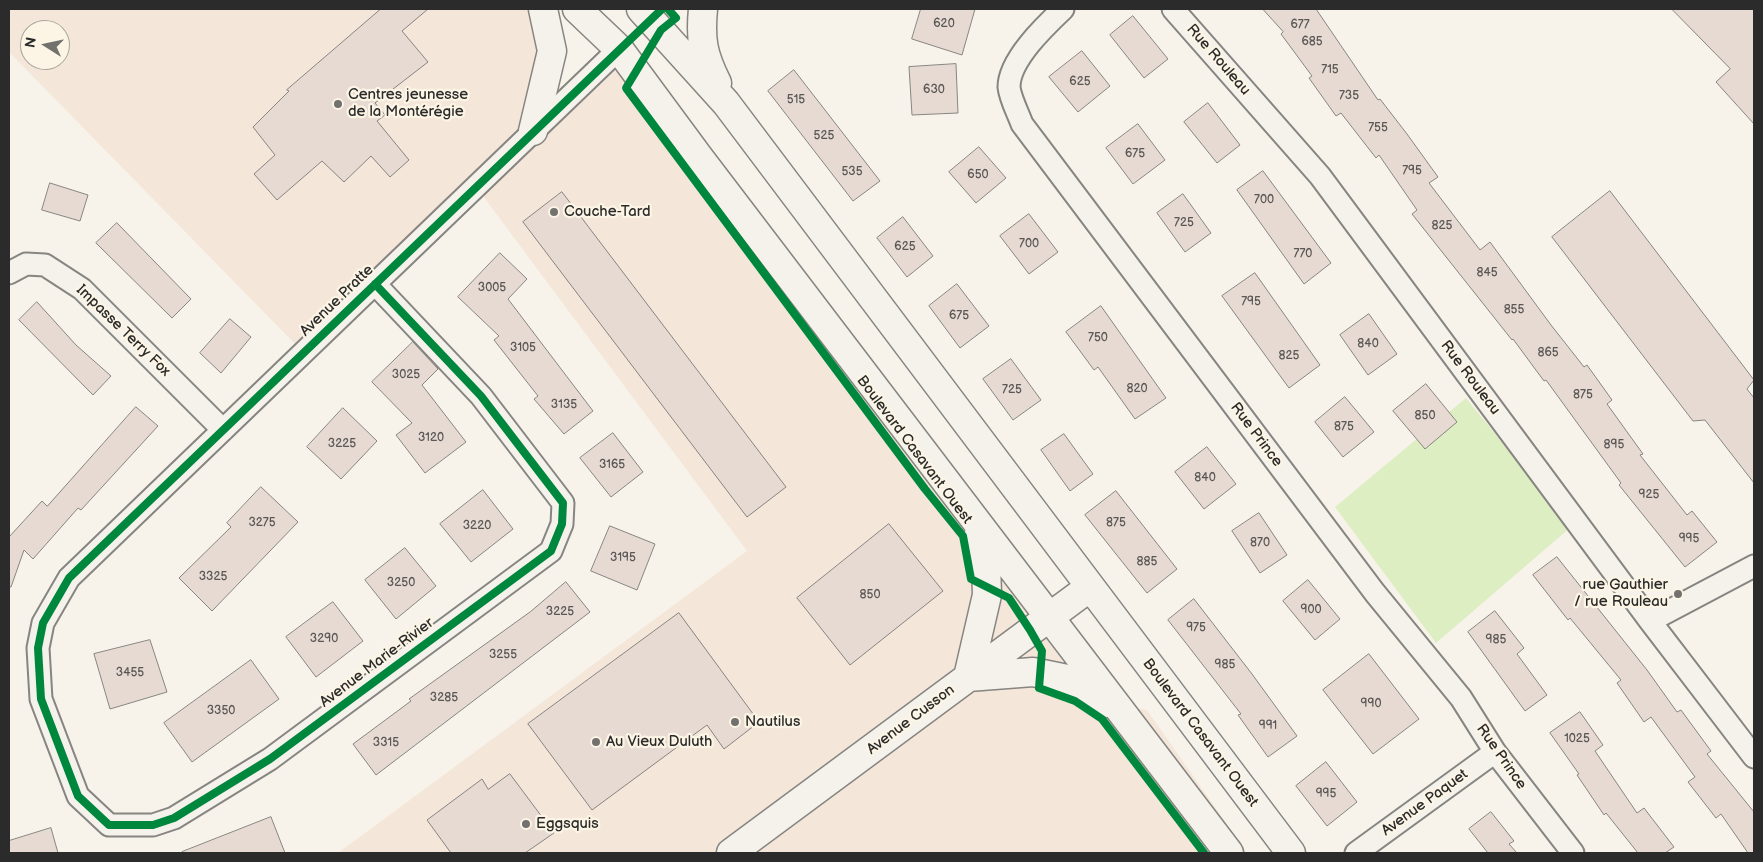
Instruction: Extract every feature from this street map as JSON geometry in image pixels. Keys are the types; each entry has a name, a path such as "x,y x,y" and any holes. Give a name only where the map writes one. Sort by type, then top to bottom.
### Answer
{"street":[{"path":"533,131 552,51 543,9"},
{"name":"Boulevard Casavant Ouest","path":"577,9 620,49 977,524 1229,853"},
{"path":"703,9 701,33 706,62 726,103"},
{"name":"Rue Prince","path":"1063,9 1037,34 1013,68 1009,87 1022,124 1375,593 1461,698 1494,752 1573,853"},
{"name":"Rue Rouleau","path":"1173,9 1320,176 1650,621 1754,757"},
{"name":"Avenue Pratte","path":"43,623 69,578 620,49 651,12"},
{"name":"Boulevard Casavant Ouest","path":"651,12 726,103 1291,853"},
{"name":"Impasse Terry Fox","path":"9,273 26,264 45,265 82,289 224,430"},
{"name":"Avenue Marie-Rivier","path":"43,623 38,648 42,699 78,796 109,825 153,825 174,818 270,759 551,550 562,524 563,503 481,396 375,284"},
{"path":"977,524 986,562 987,595 968,677 1033,672 1067,679 1119,710"},
{"path":"1650,621 1754,566"},
{"name":"Avenue Cusson","path":"731,853 1090,587"},
{"name":"Avenue Paquet","path":"1356,853 1494,752"}],"shaded area":[{"path":"9,9 534,9 539,67 524,131 298,347 27,70 70,70 70,20 20,20 20,63 9,52"},
{"path":"620,66 1103,702 1147,710 1247,853 338,853 747,551 483,196"}],"green space":[{"path":"1466,398 1571,527 1436,643 1335,507"}],"building":[{"name":"Centres jeunesse de la Montérégie","path":"381,9 428,9 402,31 428,62 375,103 385,115 377,121 409,160 390,177 371,156 344,182 322,161 277,200 254,174 275,155 253,127 289,91 287,90"},
{"path":"921,9 975,9 962,55 912,39"},
{"path":"1263,9 1316,9 1378,100 1380,99 1438,177 1429,183 1480,250 1490,242 1551,325 1584,367 1587,365 1612,400 1607,404 1643,454 1640,455 1687,515 1692,511 1717,542 1685,567 1619,485 1621,483 1546,380 1544,381 1513,339 1412,214 1417,210 1379,155 1376,158 1341,113 1336,116 1309,78 1312,76 1281,34 1283,32"},
{"path":"1672,9 1754,9 1754,124 1716,82 1730,69"},
{"path":"1133,16 1168,59 1144,78 1110,35"},
{"path":"1082,51 1110,86 1078,112 1049,77"},
{"path":"956,64 958,113 912,115 909,67"},
{"path":"794,70 880,181 853,201 768,91"},
{"path":"1208,103 1240,145 1217,163 1184,122"},
{"path":"1138,124 1165,160 1133,184 1106,148"},
{"path":"979,147 1006,178 976,203 949,172"},
{"path":"1263,171 1331,263 1304,284 1237,190"},
{"path":"50,183 88,195 80,221 42,210"},
{"path":"1610,191 1754,380 1747,389 1754,398 1754,483 1705,420 1693,421 1552,237"},
{"path":"562,192 786,487 747,517 523,222"},
{"path":"1183,194 1211,233 1185,252 1157,213"},
{"path":"1029,214 1058,252 1029,274 1000,236"},
{"path":"903,217 933,256 907,277 877,238"},
{"path":"117,223 191,299 172,318 96,243"},
{"path":"500,253 527,279 508,299 593,411 564,434 534,399 538,396 494,340 499,336 458,297"},
{"path":"1255,273 1320,365 1289,388 1222,296"},
{"path":"957,284 989,326 960,348 929,306"},
{"path":"37,302 76,345 111,376 93,395 19,320"},
{"path":"1101,306 1166,398 1135,419 1098,367 1094,370 1066,332"},
{"path":"1369,314 1397,354 1368,375 1340,335"},
{"path":"230,319 251,337 221,373 200,353"},
{"path":"413,342 438,369 422,385 466,442 425,473 396,435 412,423 372,382"},
{"path":"1011,359 1041,400 1013,420 983,379"},
{"path":"1426,384 1457,422 1425,449 1393,411"},
{"path":"1345,397 1374,432 1343,457 1315,422"},
{"path":"136,407 158,426 81,510 78,508 33,559 24,550 11,587 9,587 9,537 42,501 47,506"},
{"path":"343,408 377,441 341,479 307,447"},
{"path":"613,433 643,472 611,497 580,458"},
{"path":"1064,434 1093,474 1070,491 1041,450"},
{"path":"1207,447 1236,484 1204,509 1175,472"},
{"path":"261,487 298,522 212,611 179,578 231,527 227,523"},
{"path":"483,490 513,529 471,562 440,524"},
{"path":"1116,491 1177,569 1147,593 1085,515"},
{"path":"1259,513 1287,555 1260,573 1232,531"},
{"path":"889,524 943,591 850,665 797,598"},
{"path":"610,526 655,544 637,590 591,571"},
{"path":"405,548 436,586 396,619 365,580"},
{"path":"1557,557 1647,670 1677,712 1681,710 1711,751 1707,754 1754,812 1754,853 1748,853 1721,814 1716,818 1688,782 1695,777 1651,717 1644,722 1617,683 1621,680 1570,618 1568,620 1533,575"},
{"path":"1308,580 1340,619 1315,640 1283,601"},
{"path":"566,582 590,612 376,775 353,744 411,701 409,699 530,612"},
{"path":"1194,599 1297,736 1268,757 1238,715 1241,714 1168,620"},
{"path":"333,602 363,641 316,677 286,637"},
{"path":"1495,611 1524,648 1517,654 1547,695 1525,711 1468,632"},
{"path":"679,613 759,722 724,749 707,725 592,810 528,724"},
{"path":"150,640 167,692 110,709 94,654"},
{"path":"1369,654 1419,719 1373,754 1323,690"},
{"path":"251,660 279,699 192,762 164,723"},
{"path":"1580,712 1603,745 1595,751 1637,813 1644,808 1674,847 1665,853 1638,853 1606,813 1604,815 1577,775 1579,774 1550,733"},
{"path":"1326,762 1357,802 1327,826 1296,786"},
{"path":"510,774 554,833 525,853 451,853 427,820 482,779 488,789"},
{"path":"1491,812 1514,841 1509,844 1517,853 1488,853 1469,829"},
{"path":"271,817 285,853 182,853 182,852"},
{"path":"51,828 58,853 9,853 9,841"}],"cycle path":[{"path":"375,284 481,396 563,503 562,524 551,551 270,759 174,818 153,825 109,825 78,796 41,699 38,648 43,623 69,578 662,9"},
{"path":"668,9 676,18 661,30 626,88 925,489 963,536 971,579 1009,598 1042,651 1039,688 1075,701 1102,719 1204,853"}],"place":[{"name":"Centres jeunesse de la Montérégie","path":"338,104"},
{"name":"Couche-Tard","path":"554,212"},
{"name":"rue Gauthier / rue Rouleau","path":"1678,594"},
{"name":"Nautilus","path":"735,722"},
{"name":"Au Vieux Duluth","path":"596,742"},
{"name":"Eggsquis","path":"526,824"}]}
